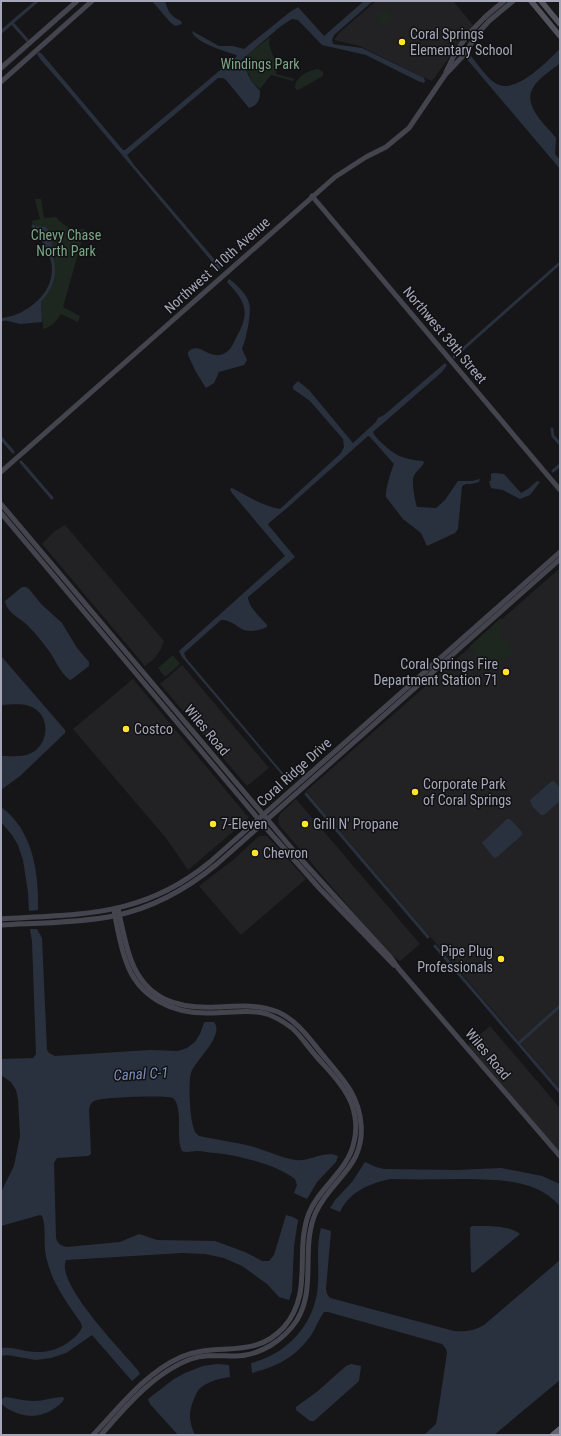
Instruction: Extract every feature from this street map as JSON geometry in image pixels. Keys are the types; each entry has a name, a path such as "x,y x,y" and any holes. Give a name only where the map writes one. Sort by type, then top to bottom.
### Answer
{"highway":[{"path":"553,1435 560,1429"}],"main road":[{"path":"531,1 560,36"},
{"path":"541,1 560,24"}],"street":[{"path":"1,68 77,1"},
{"path":"1,82 92,1"},
{"name":"Northwest 110th Avenue","path":"1,472 312,196 349,167 386,147 409,128 445,75 469,34 482,20 504,1"},
{"name":"Northwest 110th Avenue","path":"445,75 459,60 486,24 513,1"},
{"name":"Northwest 39th Street","path":"312,196 560,490"},
{"name":"Wiles Road","path":"1,504 299,857 378,943 560,1156"},
{"name":"Wiles Road","path":"1,513 262,824 325,894 398,968"},
{"path":"23,539 33,541"},
{"name":"Coral Ridge Drive","path":"1,925 82,920 117,915 155,903 186,887 210,870 262,824 265,817 560,552"},
{"name":"Coral Ridge Drive","path":"1,919 89,914 116,909 156,896 187,879 210,862 258,819 265,817 560,559"},
{"path":"93,1435 120,1405 169,1364 184,1356 199,1351 211,1349 241,1349 254,1346 270,1339 286,1324 294,1314 300,1297 304,1243 309,1214 322,1191 342,1169 350,1155 355,1140 356,1127 352,1106 346,1092 295,1032 282,1021 266,1014 252,1012 201,1013 177,1010 164,1005 148,995 134,979 126,962 116,909"},
{"path":"101,1435 132,1400 153,1382 176,1366 190,1359 206,1356 236,1356 253,1353 276,1342 289,1330 301,1312 307,1294 309,1242 314,1216 327,1194 344,1176 352,1163 358,1151 362,1127 353,1093 345,1081 300,1029 280,1013 268,1008 252,1006 192,1008 172,1003 152,991 138,975 131,960 117,915"}],"shaded area":[{"name":"Coral Springs Elementary School","path":"376,1 453,1 473,25 432,81 360,46 334,40 339,33"},
{"path":"65,525 164,641 155,658 145,666 42,544 55,531"},
{"path":"560,568 560,1089 306,791"},
{"path":"182,665 269,768 247,786 160,684"},
{"path":"133,679 249,818 188,870 166,838 73,729"},
{"path":"296,799 420,944 400,961 389,954 279,825 278,819 280,814"},
{"path":"259,836 267,836 306,879 241,935 199,886 233,860"},
{"path":"490,1026 560,1108 560,1154 469,1047 469,1044"}],"green space":[{"path":"385,9 393,17 382,27 375,18"},
{"name":"Windings Park","path":"270,37 269,44 277,67 276,74 295,79 293,81 271,75 260,89 252,82 249,74 246,72 245,66 241,62 250,52"},
{"path":"318,69 323,72 323,76 300,89 297,90 295,88 300,77 310,71"},
{"name":"Chevy Chase North Park","path":"35,199 41,199 44,218 56,217 69,228 85,229 63,307 80,316 78,322 61,314 51,325 43,329 41,299 51,282 54,265 46,228 33,226 32,221 40,219"},
{"path":"501,618 503,621 499,632 514,651 489,674 469,647"},
{"path":"173,655 180,664 165,677 158,668"}],"water":[{"path":"152,1 165,1 170,13 181,21 182,24 175,26"},
{"path":"364,1 373,1 334,35 332,40 333,44 362,48 424,78 424,83 366,55 322,45 298,20 292,19 281,26 240,61 252,82 260,91 259,100 255,105 249,108 226,80 223,78 218,78 127,155 221,267 219,270 37,54 39,52 42,54 123,150 125,150 237,56 204,43 194,35 192,31 219,46 233,46 244,49 298,7 324,36"},
{"path":"560,49 560,63 534,86 530,100 536,114 556,138 555,154 560,160 560,169 466,58 470,55 492,81 503,86 512,85 530,76"},
{"path":"33,226 46,227 51,235 53,263 49,252"},
{"path":"229,279 244,293 250,307 248,326 242,349 247,360 244,365 219,372 214,383 206,388 196,372 188,352 197,348 214,355 219,355 227,352 232,346 241,328 245,313 242,301 227,282"},
{"path":"41,299 42,322 20,324 4,320 24,313"},
{"path":"445,363 447,365 442,372 373,432 376,437 392,452 411,460 423,461 424,463 413,478 417,507 436,508 445,500 458,481 472,481 480,479 479,482 462,486 458,529 455,533 427,546 421,533 403,519 386,497 387,485 394,464 368,436 269,523 268,525 295,557 248,597 250,605 267,625 267,627 248,631 229,621 221,620 184,653 186,658 288,779 288,782 182,657 179,651 285,556 230,489 232,488 273,508 280,509 341,453 344,447 343,439 310,401 293,389 293,386 298,381 309,390 353,443 376,422 378,418 384,415"},
{"path":"491,474 504,474 521,493 537,481 540,482 530,495 520,499 503,490 491,488 489,481 491,481"},
{"path":"22,587 29,589 42,605 62,623 77,648 89,662 89,666 72,679 70,680 62,672 49,651 27,625 6,606 5,601"},
{"path":"1,656 65,730 65,733 20,776 1,790 1,756 23,756 36,750 41,744 46,730 42,715 29,706 15,704 1,705"},
{"path":"552,781 555,782 560,788 560,801 544,815 541,815 532,806 530,800"},
{"path":"1,807 12,817 20,828 32,853 37,882 38,910 29,911 28,892 23,860 18,845 1,822"},
{"path":"507,819 510,819 522,832 522,835 494,858 482,843"},
{"name":"Canal C-1","path":"30,929 37,929 42,938 47,1050 49,1053 55,1056 150,1050 178,1051 187,1048 195,1042 205,1022 214,1022 216,1034 213,1041 194,1068 190,1077 191,1115 193,1128 197,1134 199,1136 254,1147 296,1160 328,1154 338,1156 336,1162 317,1182 307,1199 294,1193 297,1185 295,1179 267,1165 226,1154 182,1151 179,1138 178,1109 173,1098 120,1098 94,1101 90,1105 91,1154 88,1156 57,1158 54,1163 56,1238 61,1245 67,1247 120,1242 139,1234 157,1240 215,1241 245,1252 262,1261 269,1261 274,1255 286,1215 298,1220 294,1246 292,1291 289,1300 279,1297 267,1284 242,1266 224,1258 205,1254 182,1253 66,1260 65,1271 70,1284 80,1300 105,1333 140,1374 132,1381 92,1335 66,1353 51,1358 36,1360 7,1355 1,1356 1,1348 38,1352 55,1349 72,1339 79,1333 82,1327 81,1323 58,1289 50,1270 45,1250 42,1216 40,1215 1,1226 1,1192 14,1166 20,1136 18,1099 16,1090 11,1082 1,1075 1,1059 33,1058 36,1054 32,941"},
{"path":"365,1162 384,1169 457,1170 501,1168 542,1176 560,1184 560,1206 551,1197 529,1186 505,1181 480,1179 391,1179 375,1183 361,1190 349,1199 340,1212 330,1208 335,1200 352,1182"},
{"path":"472,1226 490,1226 510,1229 520,1234 473,1273 471,1271 470,1228"},
{"path":"321,1228 331,1231 326,1289 330,1298 454,1331 469,1331 484,1325 560,1260 560,1380 494,1435 424,1435 436,1424 447,1353 446,1349 442,1344 328,1312 324,1312 312,1334 293,1355 278,1364 252,1373 251,1363 264,1359 288,1344 298,1335 312,1312 318,1284 318,1249"},
{"path":"217,1364 229,1365 230,1377 212,1381 196,1393 190,1413 191,1426 195,1435 178,1435 150,1404 148,1399 174,1379 185,1373 203,1366"},
{"path":"351,1364 361,1366 359,1381 314,1421 310,1421 296,1410 296,1407 318,1391 346,1366"},
{"path":"5,1397 27,1401 59,1397 63,1397 64,1399 59,1405 44,1414 27,1416 6,1408 1,1402"}],"waterway":[{"path":"1,32 37,1"},
{"path":"12,23 27,40"},
{"path":"1,320 21,314 39,302 50,285 53,275 52,259 45,244 33,226"},
{"path":"454,357 560,263"},
{"path":"552,429 553,436 560,444"},
{"path":"1,438 13,452"},
{"path":"21,462 52,498"},
{"path":"553,471 560,465"},
{"path":"306,794 428,937"},
{"path":"435,946 560,1092"},
{"path":"519,1043 560,1006"}],"place":[{"name":"Coral Springs Elementary School","path":"402,42"},
{"name":"Coral Springs Fire Department Station 71","path":"506,672"},
{"name":"Costco","path":"126,729"},
{"name":"Corporate Park of Coral Springs","path":"415,792"},
{"name":"7-Eleven","path":"213,824"},
{"name":"Grill N' Propane","path":"305,824"},
{"name":"Chevron","path":"255,853"},
{"name":"Pipe Plug Professionals","path":"501,959"}]}
